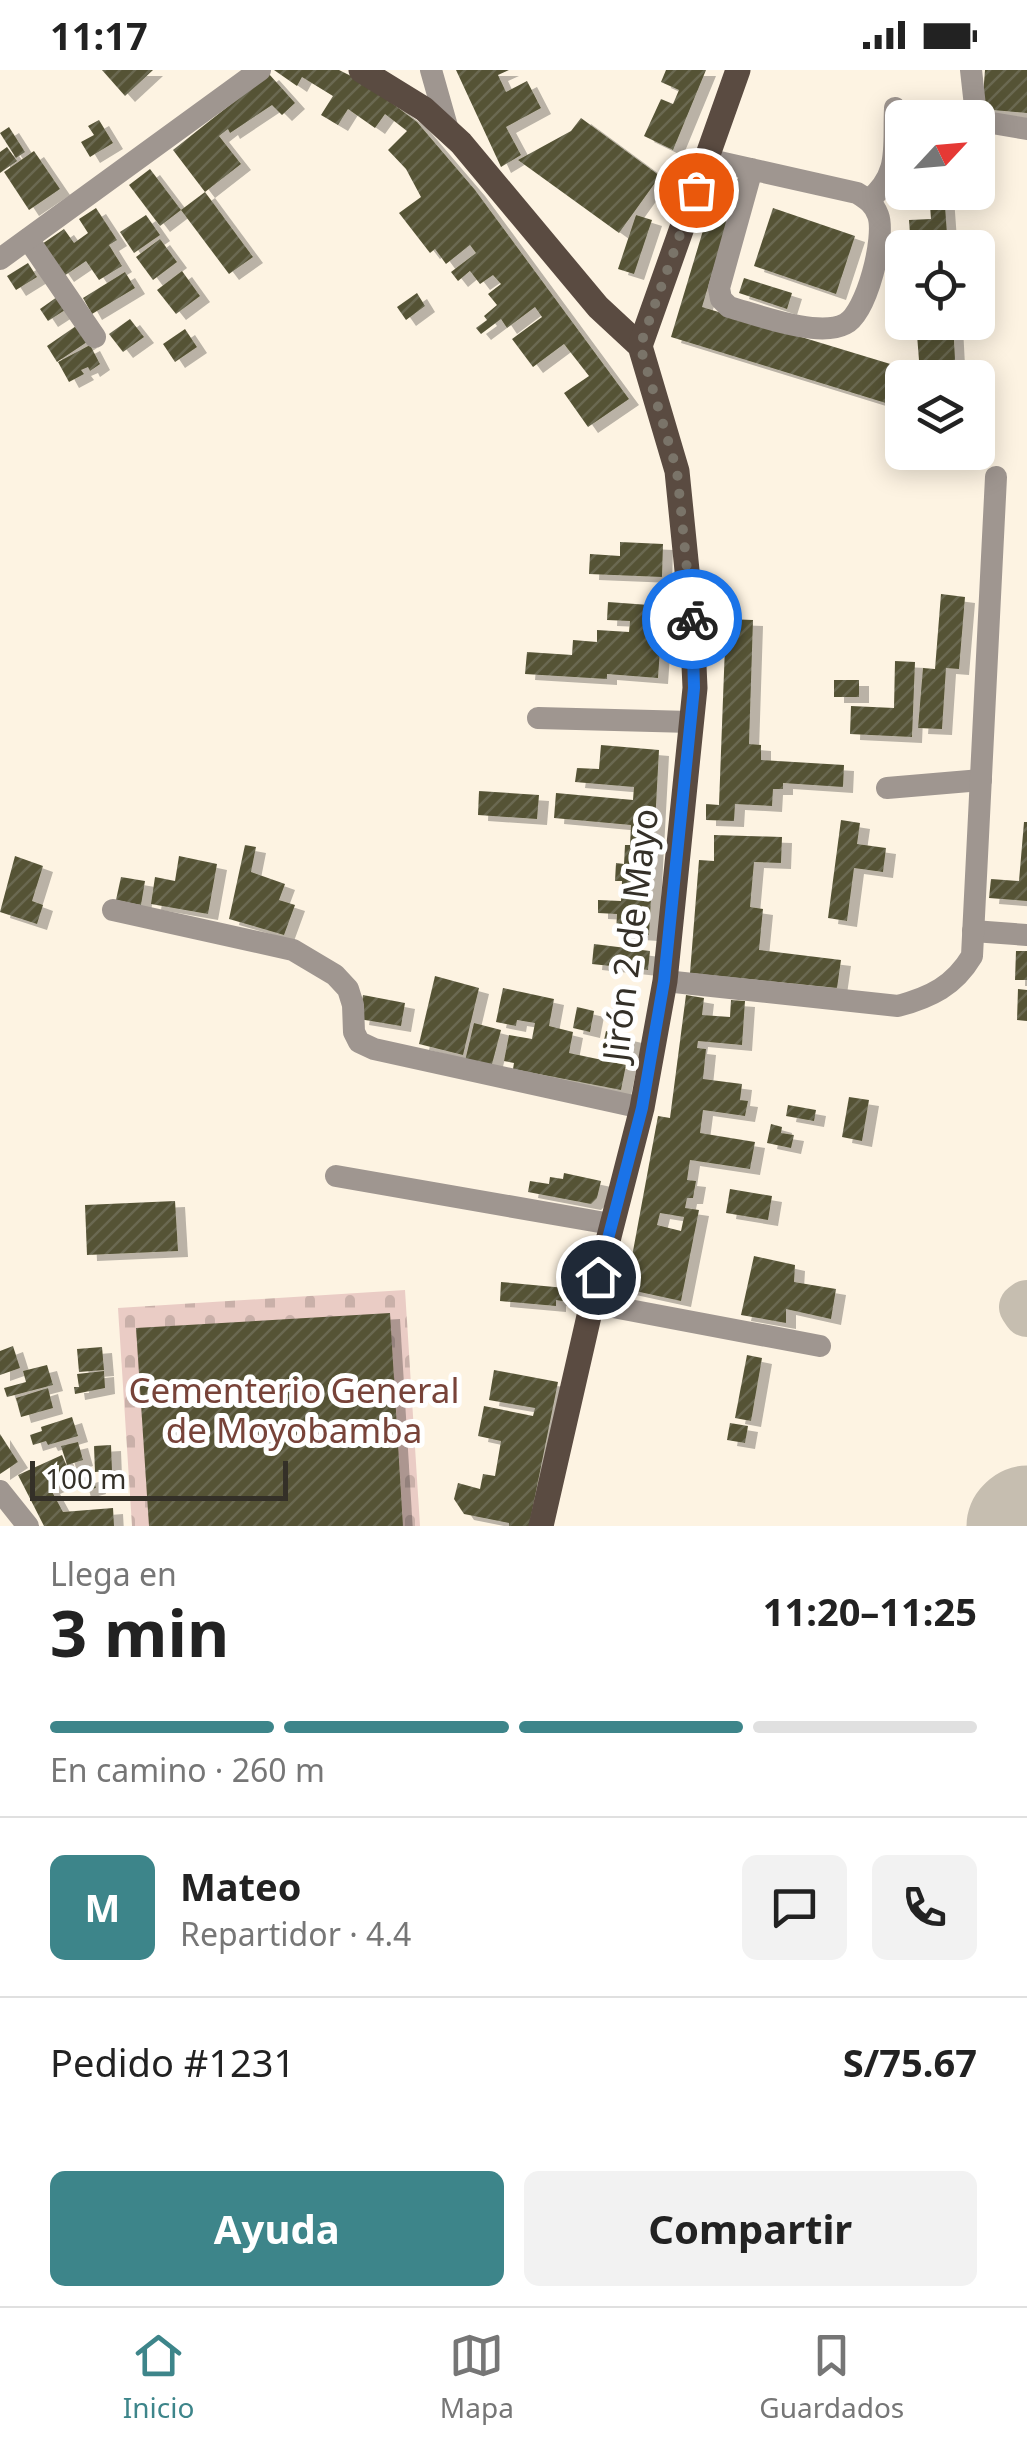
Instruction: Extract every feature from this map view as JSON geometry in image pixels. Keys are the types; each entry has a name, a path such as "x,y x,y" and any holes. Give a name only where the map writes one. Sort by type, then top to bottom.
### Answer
{"main road":[{"path":"360,70 424,109 448,130 598,307 640,346 738,70"},
{"name":"Jirón 2 de Mayo","path":"541,1526 642,1108 664,981 694,688 692,620 677,471 640,346"}],"street":[{"path":"0,259 260,70"},
{"path":"431,70 448,130"},
{"path":"971,70 976,114 986,122 1027,129"},
{"path":"706,160 752,169 857,193 870,200 881,224 876,262 857,314 845,324 827,328 802,326 730,308 720,299 719,288 752,169"},
{"path":"870,200 885,185"},
{"path":"28,239 95,337"},
{"path":"664,981 898,1006 926,998 951,984 972,956 996,477"},
{"path":"538,718 691,722"},
{"path":"887,788 981,780"},
{"path":"113,910 293,950 334,975 348,989 358,1042 374,1049 642,1108"},
{"path":"974,931 1027,936"},
{"path":"336,1176 611,1224"},
{"path":"592,1303 820,1346"},
{"path":"0,1492 28,1526"}],"green space":[{"name":"Cementerio General de Moyobamba","path":"405,1290 420,1526 132,1526 118,1308"}],"building":[{"path":"102,70 153,70 125,96"},
{"path":"274,70 339,70 365,83 417,122 475,190 629,399 588,427 564,393 589,376 564,344 533,367 512,339 542,317 535,307 507,328 501,319 481,334 476,328 497,305 488,294 501,284 493,275 480,284 470,271 458,281 451,272 476,253 470,245 446,264 435,249 430,253 399,213 421,197 406,169 388,150 407,131 385,114 375,128 348,109 338,125 321,115 333,96 302,77 297,86"},
{"path":"456,70 509,70 498,75 506,92 527,81 541,108 506,127 521,155 501,167"},
{"path":"666,70 706,70 673,150 644,136 661,99 673,104 679,90 661,82"},
{"path":"985,70 1027,70 1027,113 995,110 995,100 983,100"},
{"path":"269,74 295,103 282,115 272,105 219,136 241,164 205,192 173,150"},
{"path":"581,118 660,176 619,233 518,160 571,131"},
{"path":"99,120 113,143 90,157 81,142 94,135 88,126"},
{"path":"9,127 25,152 16,158 0,133"},
{"path":"7,147 17,161 0,173 0,152"},
{"path":"34,151 60,189 29,210 4,172"},
{"path":"150,169 181,210 160,226 129,185"},
{"path":"720,174 740,180 702,307 885,362 885,403 671,337"},
{"path":"205,192 253,257 229,274 181,210"},
{"path":"96,208 117,240 109,245 122,266 99,280 86,261 64,276 42,244 64,229 74,243 88,233 79,219"},
{"path":"773,208 855,236 836,294 754,266"},
{"path":"930,210 945,210 947,230 910,230 909,220 931,219"},
{"path":"146,215 160,235 134,253 120,232"},
{"path":"636,215 652,220 634,274 618,269"},
{"path":"160,239 177,262 153,280 136,257"},
{"path":"28,263 37,277 16,290 7,276"},
{"path":"182,271 200,296 176,314 157,290"},
{"path":"125,272 135,288 92,314 83,298"},
{"path":"744,278 792,293 787,309 739,293"},
{"path":"417,293 425,306 406,320 397,307"},
{"path":"57,297 65,310 48,321 40,309"},
{"path":"130,319 144,337 123,352 109,334"},
{"path":"76,326 87,342 57,362 47,346"},
{"path":"185,329 197,347 175,362 163,344"},
{"path":"917,340 954,340 955,360 919,360"},
{"path":"90,345 100,364 90,371 88,367 81,370 84,374 69,382 58,362"},
{"path":"620,542 663,544 662,577 589,574 590,554 620,556"},
{"path":"941,594 965,597 959,669 946,668 942,729 918,728 923,668 935,669"},
{"path":"608,602 663,606 658,678 525,674 527,652 572,655 573,640 597,642 597,630 629,632 630,621 607,620"},
{"path":"726,619 753,620 749,744 761,745 761,760 844,765 843,787 783,783 783,789 773,789 772,806 735,804 734,821 706,820 706,804 719,805"},
{"path":"895,661 915,662 912,737 850,734 851,706 894,708"},
{"path":"834,680 859,680 859,697 834,697"},
{"path":"601,745 659,750 649,935 616,933 617,914 598,913 598,900 621,901 622,881 615,881 616,863 624,864 631,825 554,818 556,793 633,800 634,787 575,782 577,768 599,769"},
{"path":"479,791 539,795 537,819 478,815"},
{"path":"841,820 860,823 857,844 886,848 883,872 854,868 847,921 828,918"},
{"path":"1024,822 1027,901 989,898 991,879 1019,881"},
{"path":"714,835 782,837 781,863 754,862 750,907 763,909 759,950 841,960 837,988 690,973 699,860 714,861"},
{"path":"245,845 256,847 251,872 285,884 279,900 295,905 284,935 229,919"},
{"path":"15,856 43,866 32,901 43,905 37,924 0,912"},
{"path":"179,856 217,864 208,914 151,904 155,877 175,881"},
{"path":"121,877 145,881 141,905 116,900"},
{"path":"594,944 650,951 648,970 592,964"},
{"path":"1016,951 1027,951 1027,980 1015,980"},
{"path":"435,976 479,988 463,1055 419,1044"},
{"path":"503,988 554,999 549,1026 573,1032 569,1053 626,1065 621,1090 513,1069 514,1063 504,1061 509,1035 532,1039 535,1023 517,1020 516,1026 496,1022"},
{"path":"1018,989 1027,990 1027,1021 1017,1020"},
{"path":"363,995 405,1003 401,1026 359,1019"},
{"path":"686,995 704,998 702,1015 730,1017 731,1000 745,1001 742,1045 698,1041 697,1048 706,1049 703,1079 742,1084 740,1100 748,1101 745,1116 703,1110 700,1133 755,1142 750,1169 690,1160 687,1180 696,1181 693,1198 687,1198 685,1208 699,1210 681,1301 626,1289 658,1116 670,1118","holes":["660,1213 684,1217 681,1231 657,1225"]},
{"path":"577,1007 594,1011 590,1032 573,1028"},
{"path":"474,1023 501,1030 491,1068 465,1061"},
{"path":"606,1031 632,1037 628,1056 602,1050"},
{"path":"849,1097 869,1100 862,1141 842,1137"},
{"path":"788,1105 816,1110 814,1121 786,1116"},
{"path":"771,1124 782,1127 781,1133 794,1135 791,1148 767,1143"},
{"path":"564,1173 601,1181 597,1198 591,1204 528,1192 530,1181 549,1184 550,1177 563,1179"},
{"path":"730,1189 772,1196 768,1220 726,1213"},
{"path":"175,1201 178,1251 87,1255 85,1205"},
{"path":"754,1256 795,1265 794,1282 836,1289 831,1319 786,1309 786,1323 741,1315"},
{"path":"501,1282 576,1289 574,1303 556,1300 556,1306 500,1301"},
{"name":"Cementerio General de Moyobamba","path":"390,1313 403,1526 149,1526 136,1328"},
{"path":"13,1346 20,1368 0,1375 0,1351"},
{"path":"102,1347 104,1370 79,1372 77,1349"},
{"path":"747,1355 762,1358 751,1421 735,1418"},
{"path":"47,1365 53,1385 7,1397 4,1388 26,1382 23,1371"},
{"path":"494,1370 558,1382 529,1526 509,1526 464,1514 454,1499 458,1483 480,1489 483,1474 495,1476 501,1441 478,1436 484,1406 533,1416 535,1408 489,1400"},
{"path":"104,1371 105,1388 75,1394 74,1387 79,1387 77,1374"},
{"path":"48,1388 53,1408 21,1417 16,1398"},
{"path":"72,1417 78,1436 33,1445 30,1435 42,1431 41,1427"},
{"path":"730,1423 748,1426 745,1443 727,1440"},
{"path":"0,1434 18,1462 0,1474"},
{"path":"78,1442 83,1460 67,1465 61,1446"},
{"path":"111,1445 112,1471 95,1472 94,1446"},
{"path":"62,1455 72,1478 50,1488 63,1512 113,1508 114,1526 44,1526 18,1475"},
{"path":"92,1475 96,1488 81,1492 78,1479"}],"taxiway":[{"path":"1027,1304 1023,1307 1027,1313"}],"runway":[{"path":"1024,1526 1027,1523"}],"way so far":[{"path":"692,619 677,471 640,346 696,190"}],"route":[{"path":"598,1277 642,1108 664,981 694,688 692,619"}]}
